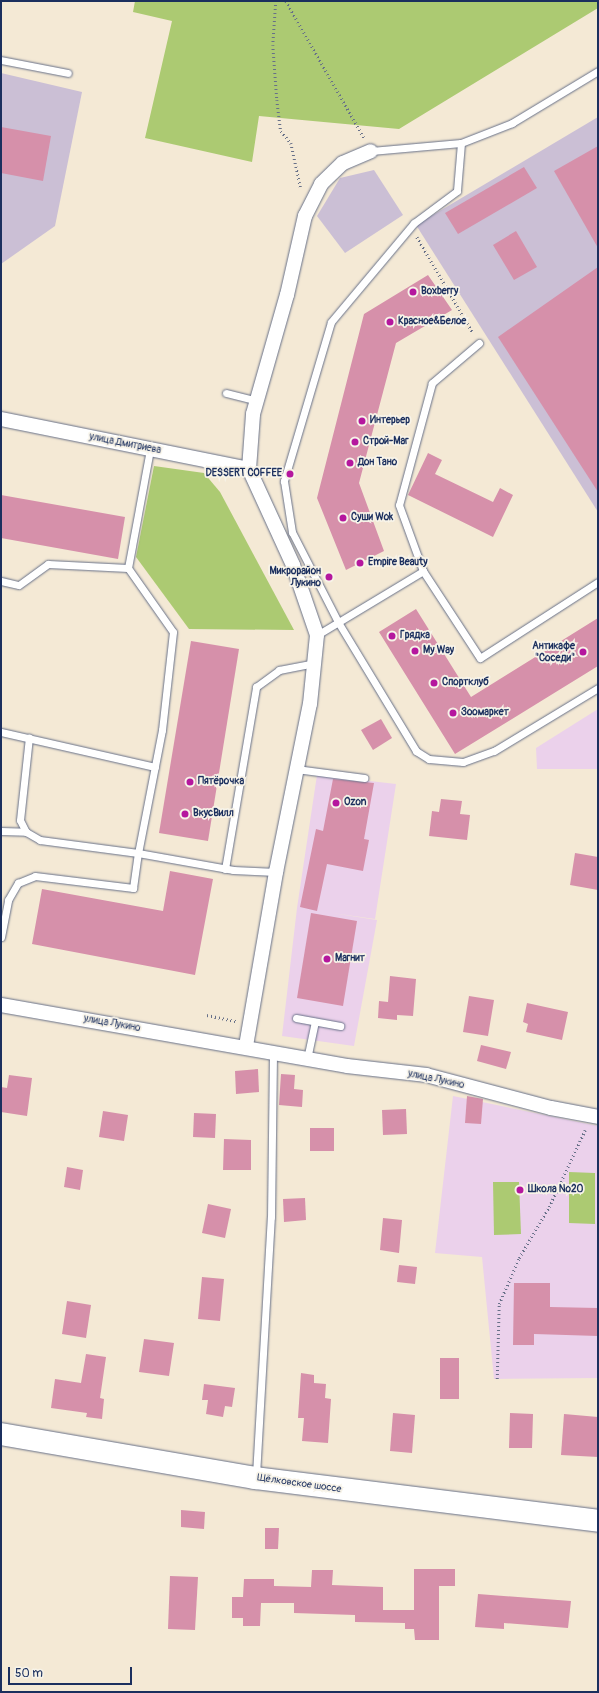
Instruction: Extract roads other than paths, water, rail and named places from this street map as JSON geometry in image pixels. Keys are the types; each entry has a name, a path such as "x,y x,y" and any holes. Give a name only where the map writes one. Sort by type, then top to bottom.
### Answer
{"main road":[{"name":"Щёлковское шоссе","path":"1,1434 255,1478 598,1521"}],"street":[{"path":"246,1046 276,872 310,704 317,635 293,565 249,469 253,414 287,295 305,216 321,184 343,163 371,151"},
{"name":"улица Дмитриева","path":"1,419 249,469"},
{"name":"улица Лукино","path":"1,1005 246,1046 307,1059 426,1075 593,1120"}],"lane":[{"path":"1,60 68,73"},
{"path":"371,151 461,143 512,123 598,72"},
{"path":"461,143 457,191 411,227 331,322 284,481 292,532 338,622 416,751 429,759 463,762 494,751 598,688"},
{"path":"479,343 432,383 399,504 423,571 480,658 598,582"},
{"path":"226,393 257,401"},
{"path":"1,937 8,900 18,883 35,876 132,888 162,730 173,632 128,568 150,449"},
{"path":"1,581 18,584 48,564 128,568"},
{"path":"317,635 423,571"},
{"path":"225,869 256,687 279,670 314,663"},
{"path":"1,732 29,737 155,767"},
{"path":"26,832 20,820 29,737"},
{"path":"296,769 364,778"},
{"path":"1,831 26,832 40,840 138,853 225,869 276,872"},
{"path":"296,1018 340,1026"},
{"path":"307,1059 315,1022"},
{"path":"255,1478 271,1217 273,1052"}],"place":[{"name":"Boxberry","path":"413,292"},
{"name":"Красное&Белое","path":"390,322"},
{"name":"Интерьер","path":"362,421"},
{"name":"Строй-Маг","path":"355,442"},
{"name":"Дон Тано","path":"350,463"},
{"name":"DESSERT COFFEE","path":"290,474"},
{"name":"Суши Wok","path":"343,518"},
{"name":"Empire Beauty","path":"360,563"},
{"name":"Микрорайон Лукино","path":"329,577"},
{"name":"Грядка","path":"392,636"},
{"name":"My Way","path":"415,651"},
{"name":"Антикафе \"Соседи\"","path":"583,652"},
{"name":"Спортклуб","path":"434,683"},
{"name":"Зоомаркет","path":"453,713"},
{"name":"Пятёрочка","path":"190,782"},
{"name":"Ozon","path":"336,803"},
{"name":"ВкусВилл","path":"185,814"},
{"name":"Магнит","path":"327,959"},
{"name":"Школа №20","path":"520,1190"}]}
